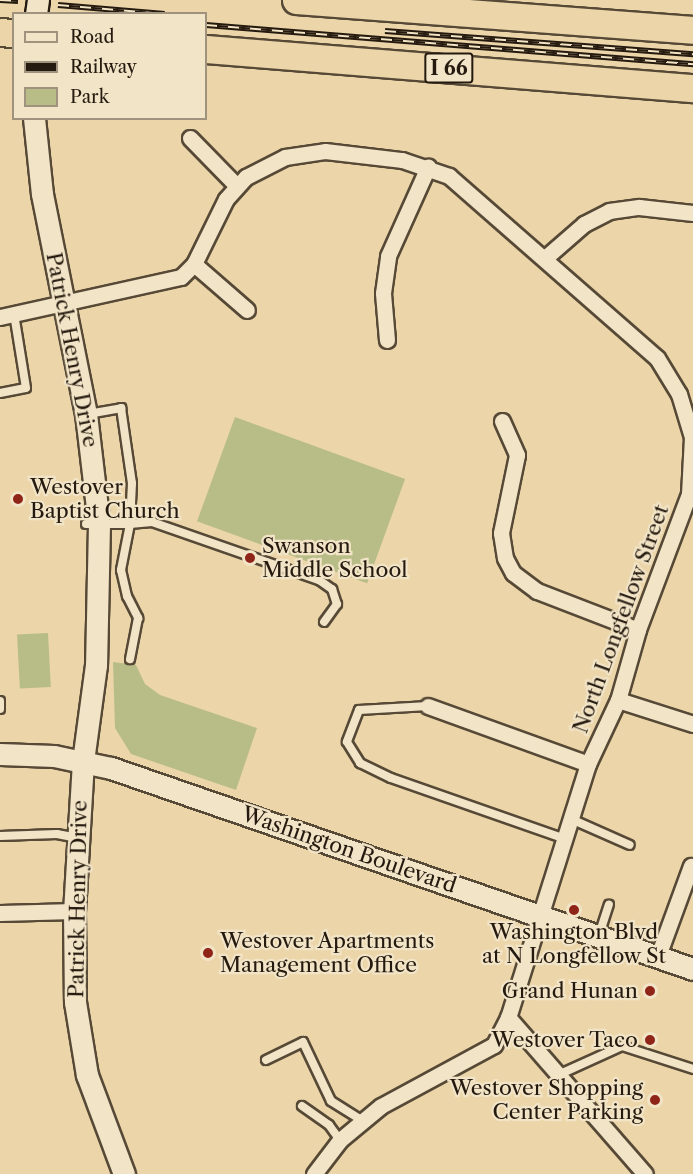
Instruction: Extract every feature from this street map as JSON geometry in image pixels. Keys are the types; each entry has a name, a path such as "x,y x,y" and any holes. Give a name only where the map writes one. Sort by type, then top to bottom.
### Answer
{"highway":[{"path":"296,0 693,30"},
{"name":"I 66","path":"207,49 693,87"}],"street":[{"name":"Patrick Henry Drive","path":"23,120 29,197 86,414 96,665 83,761 74,911 75,1002 80,1036 98,1113 124,1174"},
{"name":"Patrick Henry Drive","path":"34,120 40,183 92,524"},
{"path":"7,316 165,283 181,277 194,264 215,217 236,185 190,138"},
{"name":"North Longfellow Street","path":"236,185 272,162 314,151 388,158 428,166 453,179 626,327 668,373 681,399 692,437 691,494 638,630 618,700 588,764 541,916 507,1017 494,1046 402,1093 362,1119 340,1140 314,1174"},
{"path":"387,340 383,293 388,256 428,166"},
{"path":"544,258 588,221 609,211 639,207 693,213"},
{"path":"194,264 247,310"},
{"path":"502,421 517,455 501,533 505,558 513,573 537,591 638,630"},
{"path":"618,700 693,724"},
{"path":"428,706 588,764"},
{"name":"Washington Boulevard","path":"0,754 83,761 599,935 693,969"},
{"path":"658,956 692,866"},
{"path":"0,913 74,911"},
{"path":"507,1017 533,1044 556,1076 645,1174"}],"lane":[{"path":"0,393 26,388 7,316"},
{"path":"86,414 121,408 132,483 130,524 121,570 127,596 138,618 130,659"},
{"path":"92,524 152,522 319,580 332,589 337,604 324,622"},
{"path":"0,701 0,709"},
{"path":"428,706 359,710 347,742 360,763 391,778 565,839"},
{"path":"571,819 630,845"},
{"path":"0,836 57,834 79,838"},
{"path":"599,935 609,905"},
{"path":"266,1060 303,1042 331,1101 362,1119"},
{"path":"556,1076 622,1046 693,1069"},
{"path":"302,1106 328,1125 340,1140"}],"green space":[{"path":"235,417 405,479 367,583 197,521"},
{"path":"48,633 51,687 20,689 17,635"},
{"path":"113,662 136,665 145,684 160,695 257,728 236,790 131,754 115,728"}],"railway":[{"path":"0,0 18,1"},
{"path":"58,5 141,12"},
{"path":"207,25 693,64"},
{"path":"385,31 693,54"}],"place":[{"name":"Westover Baptist Church","path":"18,499"},
{"name":"Swanson Middle School","path":"250,558"},
{"name":"Washington Blvd at N Longfellow St","path":"574,910"},
{"name":"Westover Apartments Management Office","path":"208,953"},
{"name":"Grand Hunan","path":"650,991"},
{"name":"Westover Taco","path":"650,1040"},
{"name":"Westover Shopping Center Parking","path":"655,1100"}]}
